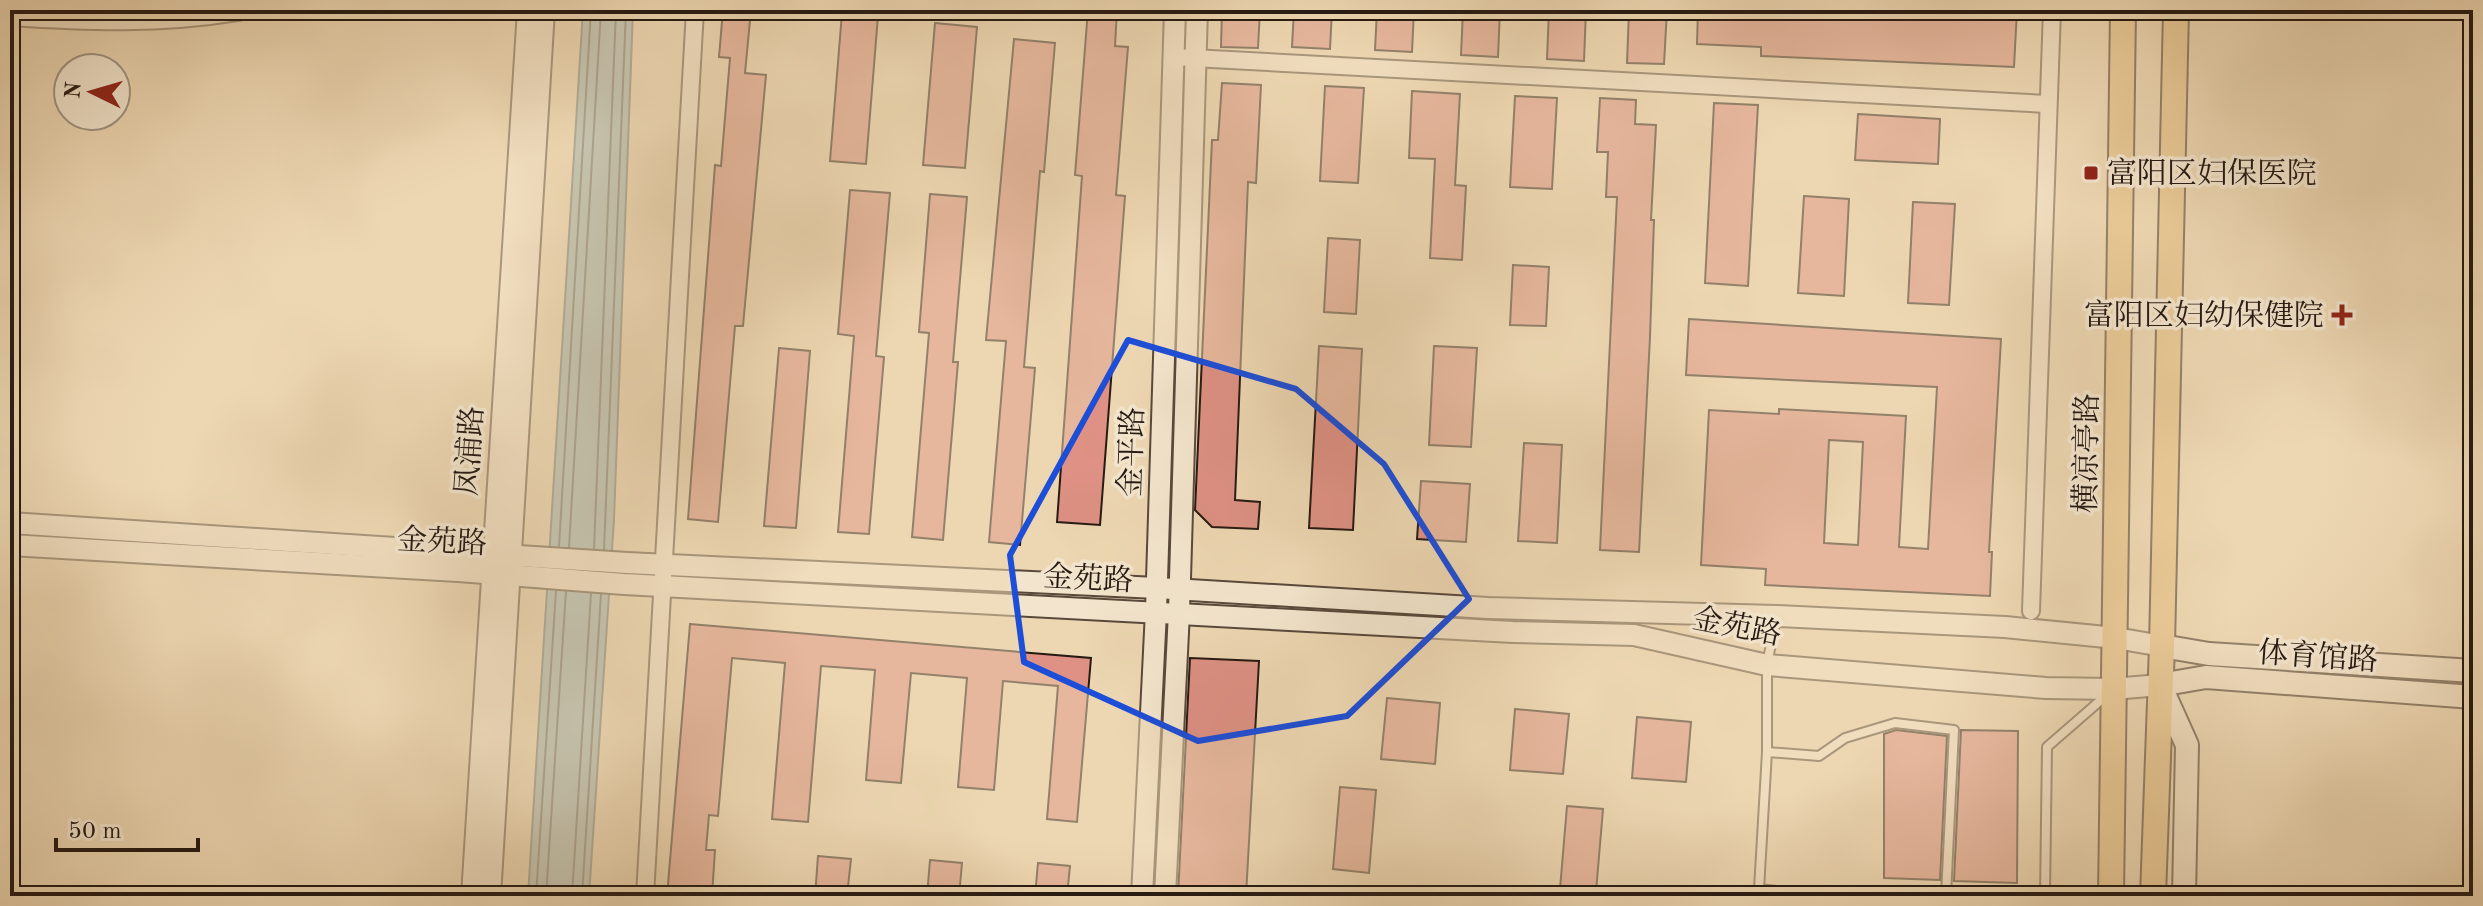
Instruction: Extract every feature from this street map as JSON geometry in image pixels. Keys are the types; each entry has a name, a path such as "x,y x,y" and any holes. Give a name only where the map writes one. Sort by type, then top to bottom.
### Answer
{"main road":[{"name":"横凉亭路","path":"2111,896 2123,10"},
{"path":"2153,896 2162,646 2176,10"},
{"name":"体育馆路","path":"2162,646 2209,654 2473,671"},
{"name":"体育馆路","path":"2160,685 2206,677 2473,697"},
{"path":"2160,685 2187,745 2184,896"}],"street":[{"path":"10,15 104,21 238,10"},
{"name":"凤浦路","path":"490,896 501,564 528,10"},
{"name":"凤浦路","path":"472,896 544,10"},
{"path":"645,896 695,10"},
{"name":"金平路","path":"1142,896 1157,588 1175,10"},
{"name":"金平路","path":"1165,896 1180,590 1197,10"},
{"path":"2031,611 2052,10"},
{"path":"1174,57 2048,104"},
{"name":"金苑路","path":"10,523 548,568 624,584 1497,631 1634,635 1767,665 2046,688 2113,689 2160,685"},
{"name":"金苑路","path":"10,545 501,564"},
{"path":"548,568 627,563 1157,588 1488,608 1776,616 2005,627 2116,638 2162,646"}],"lane":[{"path":"1776,616 1767,665 1767,752 1759,889 1820,896"},
{"path":"2045,896 2047,747 2113,689"},
{"path":"1767,752 1819,756 1845,738 1895,723 1954,730 1946,896"}],"highlighted area":[{"path":"1128,340 1296,389 1384,464 1469,599 1347,716 1198,741 1024,662 1010,555"}],"water":[{"path":"583,10 633,10 614,519 589,896 528,896"}],"building":[{"path":"723,10 751,10 745,73 766,75 743,326 735,326 718,522 688,519 715,165 721,166 730,58 719,57"},
{"path":"1088,10 1117,10 1115,46 1128,47 1116,195 1125,196 1100,525 1057,522 1082,176 1075,175"},
{"path":"1222,10 1260,10 1258,48 1221,47"},
{"path":"1294,10 1332,10 1330,49 1292,47"},
{"path":"1377,10 1414,10 1412,52 1375,50"},
{"path":"1463,10 1500,10 1498,57 1461,55"},
{"path":"1549,10 1586,10 1584,61 1547,59"},
{"path":"1629,10 1667,10 1664,64 1627,63"},
{"path":"1698,10 1963,13 1964,10 2017,10 2014,67 1761,56 1761,47 1697,44"},
{"path":"842,13 878,16 866,164 830,161"},
{"path":"935,23 977,27 965,168 923,165"},
{"path":"1014,39 1055,43 1044,172 1040,171 1024,367 1035,368 1020,545 989,542 1006,341 986,340"},
{"path":"1222,83 1261,85 1256,183 1248,182 1235,500 1260,502 1258,529 1212,527 1195,510 1212,140 1218,140"},
{"path":"1325,86 1364,88 1358,183 1320,181"},
{"path":"1412,91 1460,94 1455,185 1466,186 1462,260 1430,258 1435,159 1409,158"},
{"path":"1515,96 1557,98 1552,189 1510,187"},
{"path":"1600,98 1636,100 1635,124 1656,125 1650,337 1639,552 1600,550 1617,197 1606,197 1608,152 1597,152"},
{"path":"1714,103 1758,105 1748,286 1705,283"},
{"path":"1858,114 1940,119 1938,164 1855,160"},
{"path":"850,190 890,193 876,356 884,357 869,534 838,532 854,336 838,334"},
{"path":"930,194 967,197 953,362 958,362 943,540 912,537 929,333 919,332"},
{"path":"1804,196 1849,199 1844,296 1798,293"},
{"path":"1913,202 1955,204 1949,305 1908,303"},
{"path":"1328,238 1360,240 1356,314 1324,312"},
{"path":"1513,265 1549,267 1546,326 1510,325"},
{"path":"1689,319 2001,339 1989,552 1992,552 1990,596 1765,585 1766,569 1701,565 1709,410 1779,414 1779,409 1906,416 1899,547 1928,549 1937,387 1686,375","holes":["1829,440 1863,442 1858,545 1824,543"]},
{"path":"1319,346 1362,349 1353,530 1309,528"},
{"path":"1434,346 1477,348 1471,447 1429,445"},
{"path":"779,348 810,351 796,528 764,526"},
{"path":"1524,443 1562,445 1557,543 1518,541"},
{"path":"1421,481 1470,484 1466,542 1417,539"},
{"path":"690,624 1091,658 1077,822 1047,819 1058,686 1003,681 994,790 958,787 967,678 911,673 901,783 866,780 875,670 821,666 808,822 772,819 785,663 732,658 718,816 709,815 706,850 715,850 712,896 667,896"},
{"path":"1190,658 1259,661 1246,896 1178,896"},
{"path":"1387,698 1440,703 1435,764 1381,759"},
{"path":"1515,709 1569,714 1563,774 1510,770"},
{"path":"1637,717 1691,722 1686,782 1632,778"},
{"path":"1896,730 1947,736 1940,880 1884,878 1884,734"},
{"path":"1961,730 2018,731 2017,883 1954,881"},
{"path":"1340,787 1376,790 1369,873 1333,869"},
{"path":"1567,806 1603,809 1596,892 1560,889"},
{"path":"818,856 851,859 847,896 815,896"},
{"path":"930,860 962,863 959,896 927,896"},
{"path":"1038,863 1070,866 1067,896 1035,896"}],"place":[{"name":"富阳区妇保医院","path":"2091,173"},
{"name":"富阳区妇幼保健院","path":"2342,315"}]}
